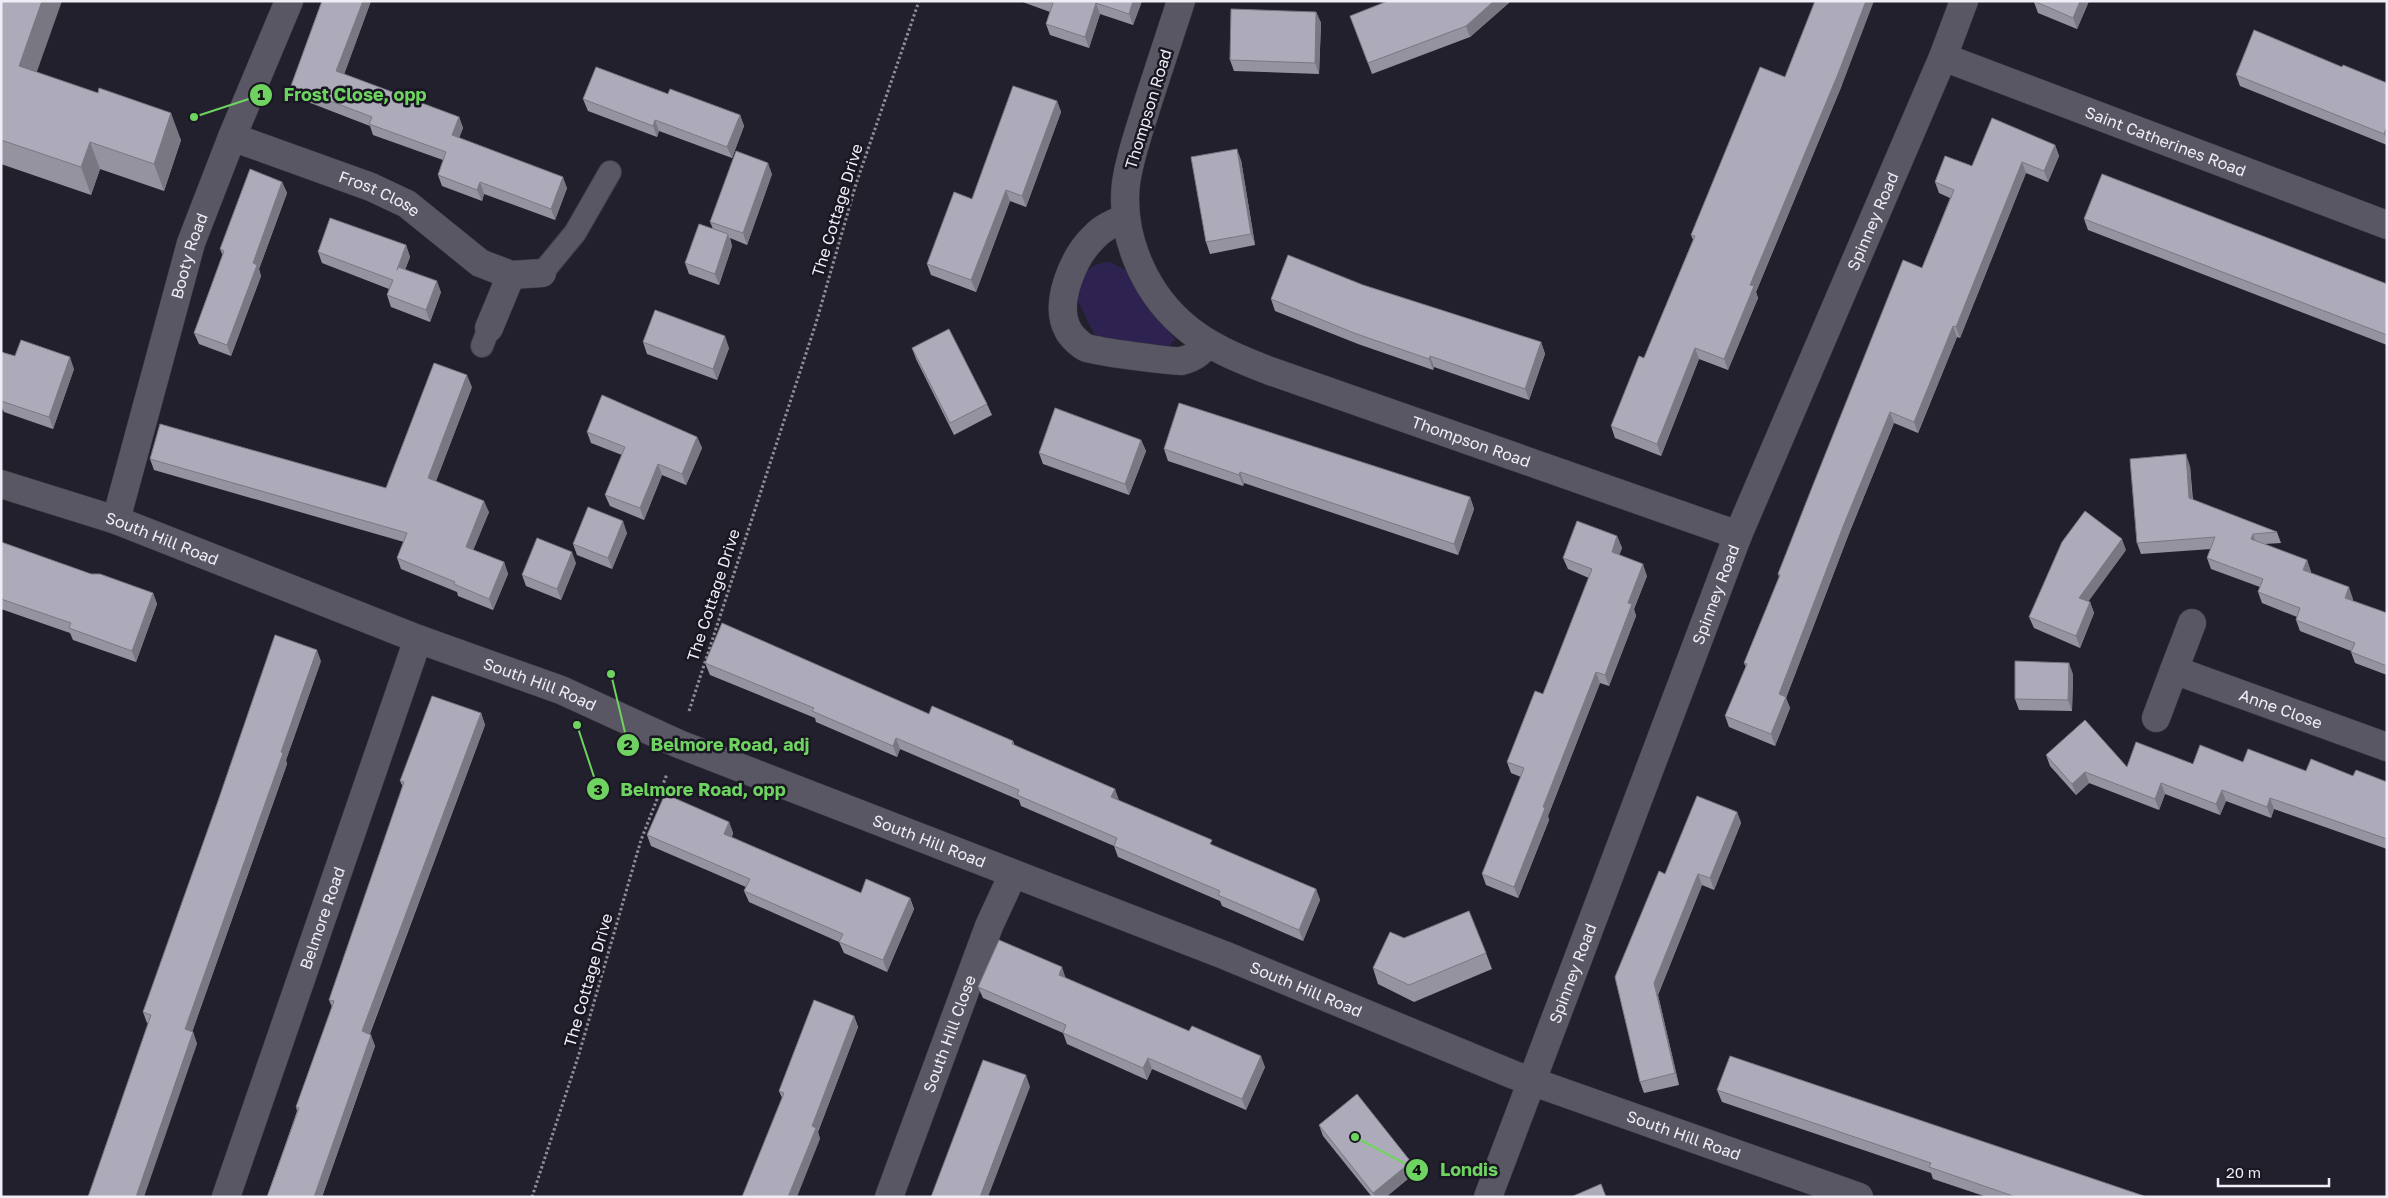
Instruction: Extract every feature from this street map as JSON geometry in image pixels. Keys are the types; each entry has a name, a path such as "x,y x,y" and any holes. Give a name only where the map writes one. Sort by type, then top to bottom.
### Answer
{"street":[{"name":"Booty Road","path":"116,520 191,243 232,137 289,1"},
{"name":"Thompson Road","path":"1181,1 1131,154 1126,184 1126,218 1133,250 1155,294 1181,324 1231,356 1270,371 1738,536"},
{"name":"Spinney Road","path":"1488,1197 1530,1081 1738,536 1943,57 1964,1"},
{"name":"Saint Catherines Road","path":"1943,57 2387,226"},
{"name":"Frost Close","path":"232,137 371,187 407,204 480,263 511,275 542,273"},
{"path":"1126,218 1109,225 1093,237 1077,260 1066,286 1062,311 1068,331 1086,348 1179,361 1198,355 1208,342"},
{"path":"486,337 511,275"},
{"name":"South Hill Road","path":"1,484 116,520 418,639 561,690 679,744 1224,955 1530,1081 1859,1197"},
{"path":"2156,718 2192,623"},
{"name":"Belmore Road","path":"226,1197 418,639"},
{"name":"Anne Close","path":"2174,670 2387,747"},
{"name":"South Hill Close","path":"890,1197 989,926 1013,874"}],"lane":[{"path":"542,273 575,233 610,172"}],"path":[{"name":"The Cottage Drive","path":"532,1197 580,1054 641,840 679,744 816,322 856,184 919,1"}],"shaded area":[{"path":"1110,262 1130,272 1137,290 1175,339 1168,348 1096,338 1075,295 1086,272 1096,265"}],"building":[{"path":"1,1 42,1 19,66 98,93 99,88 171,113 154,164 90,142 81,167 1,140"},
{"path":"322,1 363,1 336,71 459,117 452,135 563,177 551,209 480,182 477,190 438,175 446,152 369,124 372,117 291,86"},
{"path":"1047,1 1133,1 1129,14 1096,3 1085,37 1046,24 1053,3"},
{"path":"1388,1 1494,1 1466,26 1368,63 1350,16"},
{"path":"1815,1 1866,1 1838,74 1750,285 1754,286 1724,359 1695,348 1657,444 1611,426 1639,356 1644,358 1695,236 1691,235 1760,67 1785,77"},
{"path":"2034,1 2080,1 2073,18"},
{"path":"1231,9 1316,12 1315,63 1230,60"},
{"path":"2254,30 2342,67 2343,65 2387,83 2387,130 2384,134 2236,75"},
{"path":"596,67 668,94 670,89 740,115 727,147 655,120 653,126 583,99"},
{"path":"1013,86 1057,101 1022,196 1006,190 971,280 927,264 954,192 972,199"},
{"path":"1992,118 2055,145 2044,171 2022,162 1956,327 1953,326 1914,422 1890,412 1844,524 1779,694 1786,697 1771,734 1725,716 1747,664 1744,663 1780,575 1778,574 1903,260 1922,268 1954,190 1935,182 1945,156 1972,166"},
{"path":"1237,149 1251,234 1206,242 1191,157"},
{"path":"736,151 768,163 743,233 710,222"},
{"path":"250,169 282,182 253,263 257,265 227,345 194,333 224,251 220,249"},
{"path":"2102,174 2387,284 2387,335 2084,219"},
{"path":"330,218 406,245 398,267 437,281 426,310 387,295 393,280 318,252"},
{"path":"699,224 728,234 715,274 685,263"},
{"path":"1288,255 1363,285 1541,342 1525,389 1430,356 1429,359 1354,333 1271,299"},
{"path":"655,310 725,336 713,369 643,342"},
{"path":"949,329 987,404 950,423 912,348"},
{"path":"21,340 70,357 49,417 1,401 1,352 15,356"},
{"path":"434,363 467,375 428,478 484,501 466,547 504,562 489,599 454,584 455,582 397,558 407,533 150,459 160,424 386,488"},
{"path":"602,395 697,437 682,474 658,464 640,508 605,495 625,447 587,432"},
{"path":"1179,403 1470,497 1454,544 1240,472 1239,475 1164,449"},
{"path":"1055,408 1141,440 1125,484 1039,453"},
{"path":"2186,454 2189,498 2277,532 2253,534 2251,539 2307,560 2303,570 2349,587 2345,598 2387,613 2387,666 2351,652 2355,643 2296,620 2300,608 2258,592 2263,579 2207,558 2215,537 2137,543 2130,459"},
{"path":"588,507 623,521 608,558 573,544"},
{"path":"2085,511 2122,539 2079,598 2090,602 2076,636 2029,617 2062,542"},
{"path":"1577,521 1617,536 1612,552 1643,564 1628,603 1632,604 1605,675 1596,672 1514,887 1482,874 1524,768 1507,762 1535,691 1543,694 1592,569 1563,558"},
{"path":"537,538 572,552 557,589 522,575"},
{"path":"1,542 91,574 100,574 153,593 132,651 69,628 71,623 1,599"},
{"path":"722,623 929,714 932,706 1013,741 1012,744 1115,789 1111,797 1212,840 1210,844 1316,889 1299,930 1218,895 1220,891 1114,846 1117,838 1017,795 1019,790 896,738 893,746 812,711 814,708 705,663"},
{"path":"275,635 317,650 281,752 283,753 185,1029 193,1032 136,1197 88,1197 151,1015 143,1012"},
{"path":"2015,661 2069,663 2068,700 2015,699"},
{"path":"432,696 481,713 362,1031 371,1035 314,1197 267,1197 299,1108 296,1107 334,1001 329,1000 404,782 400,781"},
{"path":"2085,720 2127,767 2136,742 2193,764 2200,745 2243,762 2248,749 2306,771 2311,759 2353,776 2356,770 2387,782 2387,839 2270,798 2267,807 2222,790 2216,804 2161,783 2155,799 2085,772 2072,784 2046,755"},
{"path":"665,794 729,822 724,834 861,893 866,879 910,898 883,960 839,942 843,934 744,891 750,879 647,835"},
{"path":"1697,796 1737,812 1710,878 1698,874 1654,983 1675,1073 1640,1082 1615,977 1659,871 1665,874"},
{"path":"1469,911 1486,953 1409,985 1373,968 1390,932 1404,938"},
{"path":"999,940 1062,967 1059,975 1189,1031 1192,1026 1261,1056 1242,1099 1148,1058 1143,1068 1063,1033 1066,1025 978,987"},
{"path":"814,1000 854,1016 812,1126 816,1128 788,1197 742,1197 784,1093 779,1091"},
{"path":"1730,1056 2147,1197 2016,1197 1929,1167 1931,1163 1717,1090"},
{"path":"983,1060 1026,1075 980,1197 931,1197"},
{"path":"1357,1094 1411,1162 1373,1193 1319,1125"},
{"path":"1601,1184 1606,1197 1571,1197"}],"place":[{"name":"Frost Close, opp","path":"194,117"},
{"name":"Belmore Road, adj","path":"611,674"},
{"name":"Belmore Road, opp","path":"577,725"},
{"name":"Londis","path":"1355,1137"}]}
